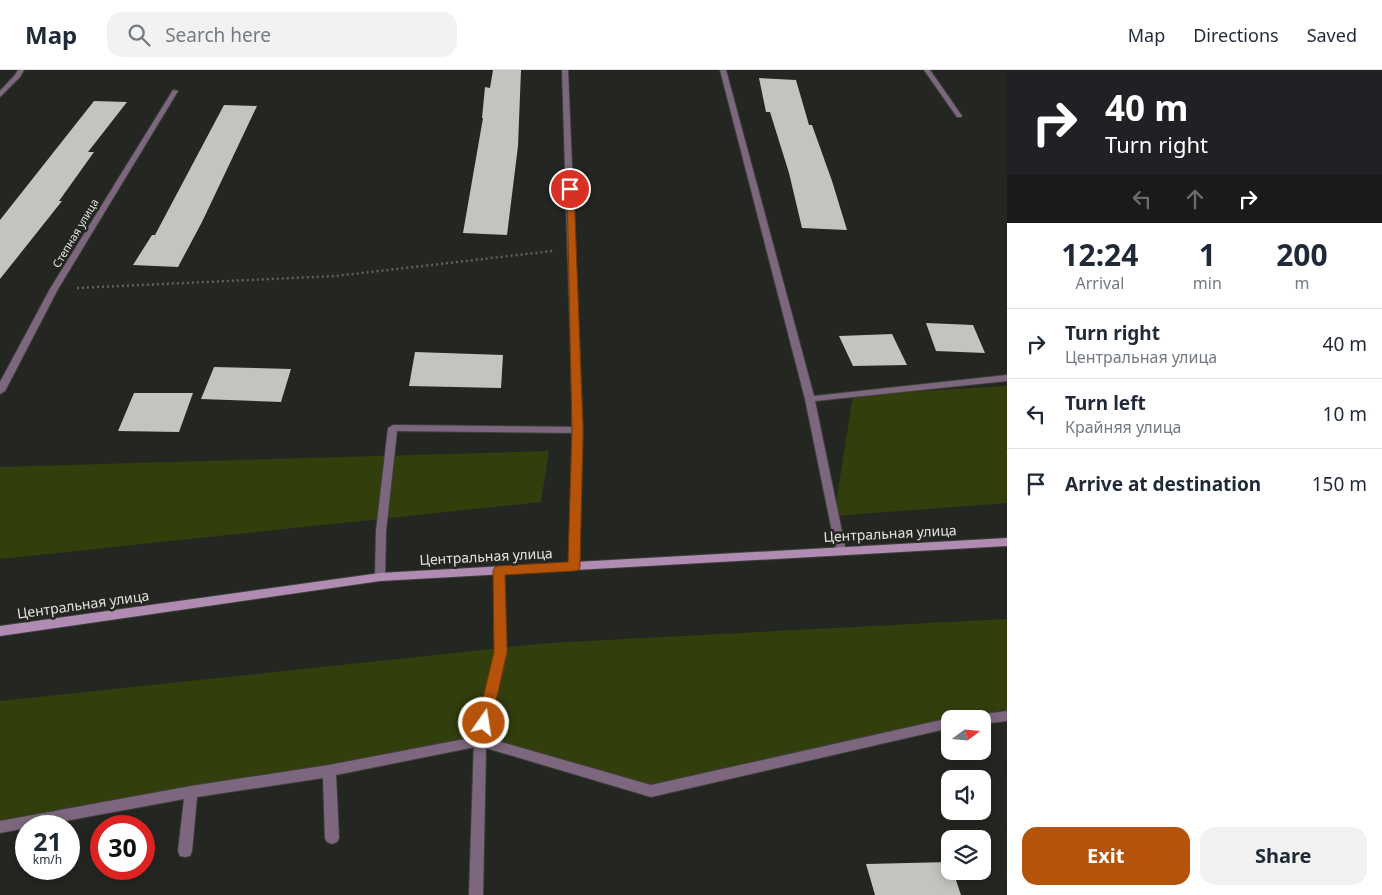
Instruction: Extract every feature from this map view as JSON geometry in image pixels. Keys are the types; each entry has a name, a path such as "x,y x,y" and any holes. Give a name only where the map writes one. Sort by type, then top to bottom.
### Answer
{"main road":[{"name":"Центральная улица","path":"0,631 380,577 1007,542"}],"street":[{"path":"0,95 18,76 21,70"},
{"path":"565,70 578,430 574,566"},
{"path":"723,70 810,399 840,551"},
{"path":"927,70 959,116"},
{"name":"Степная улица","path":"0,391 54,290 175,91"},
{"path":"810,399 1007,378"},
{"path":"380,577 381,531 393,428 578,430"},
{"path":"476,895 480,741 501,652 499,571"},
{"path":"991,718 1007,716"},
{"path":"0,827 191,792 329,771 480,741 652,791 941,725"},
{"path":"329,771 332,838"},
{"path":"185,851 191,792"}],"path":[{"path":"54,290 156,283 280,280 336,276 572,248"}],"green space":[{"path":"1007,386 1007,503 834,516 853,395"},
{"path":"549,451 541,502 0,559 0,467"},
{"path":"1007,619 1007,715 991,717 991,710 941,710 941,721 651,791 480,741 67,815 15,815 15,824 0,827 0,701 549,643"}],"building":[{"path":"493,70 521,70 518,146 507,235 463,233 483,118 485,87 490,88"},
{"path":"759,78 796,80 809,125 812,125 847,230 802,228 789,173 770,112 766,112"},
{"path":"94,101 127,102 88,152 94,152 59,201 62,201 0,279 0,220"},
{"path":"224,105 257,106 202,222 178,267 133,265 152,235 155,235"},
{"path":"926,323 973,325 985,353 936,351"},
{"path":"892,334 907,365 853,366 839,336"},
{"path":"415,352 503,355 501,388 409,386"},
{"path":"214,367 291,369 281,402 201,399"},
{"path":"134,393 193,393 179,432 118,431"},
{"path":"941,862 941,880 956,880 961,895 875,895 866,864"}],"route":[{"path":"484,723 501,652 499,571 574,566 578,430 570,189"}]}
